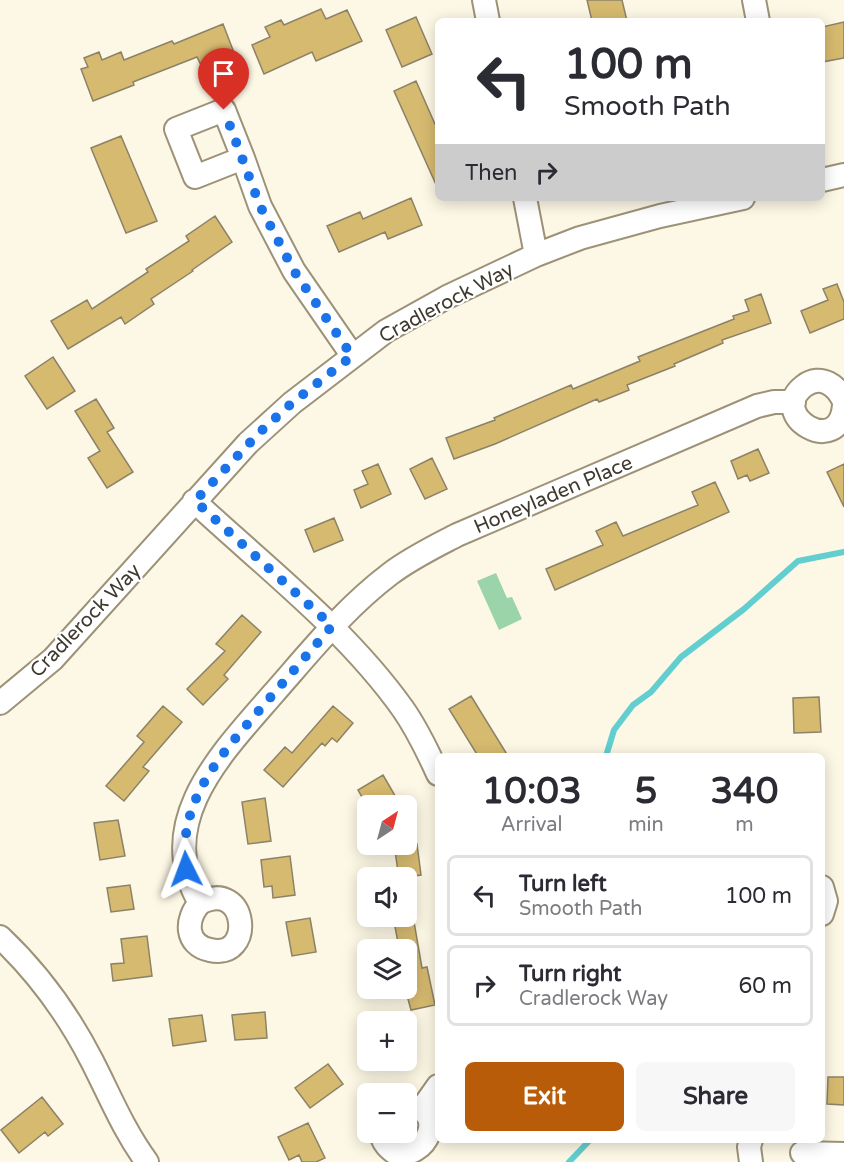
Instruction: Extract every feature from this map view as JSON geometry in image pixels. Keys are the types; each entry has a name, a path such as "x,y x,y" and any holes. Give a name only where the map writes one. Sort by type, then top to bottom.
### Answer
{"street":[{"path":"484,0 487,18"},
{"path":"754,0 757,18"},
{"path":"243,158 260,206 294,271 352,356"},
{"path":"825,179 844,175"},
{"path":"526,201 536,255"},
{"name":"Cradlerock Way","path":"0,703 53,658 262,430 292,403 386,331 447,297 536,255 580,238 628,224 730,201"},
{"path":"814,381 824,381 840,393 844,404 843,413 838,423 829,429 817,431 808,429 799,421 794,402 798,392 805,385 814,381"},
{"name":"Honeyladen Place","path":"200,903 190,887 183,849 191,809 200,788 227,747 332,626 391,573 457,535 757,406 774,402 794,402"},
{"path":"195,501 332,626 404,711 435,768"},
{"path":"0,937 57,1002 88,1054 119,1118 147,1162"},
{"path":"417,1105 435,1089"},
{"path":"385,1143 388,1148 398,1154 415,1154 423,1149 431,1133 427,1117 417,1110"},
{"path":"751,1143 751,1162"},
{"path":"801,1152 844,1154"}],"green space":[{"path":"496,573 507,598 512,597 522,619 499,630 477,581"}],"building":[{"path":"587,0 622,0 626,18 591,18"},
{"path":"321,9 326,19 347,10 362,41 316,61 312,52 264,74 252,45 270,37 265,27 281,20 284,25"},
{"path":"416,17 432,54 402,67 386,30"},
{"path":"844,22 844,58 825,61 825,26"},
{"path":"223,24 233,50 200,63 197,57 133,82 134,85 93,101 81,69 88,67 84,58 99,52 102,60 121,52 124,60 172,41 174,44"},
{"path":"416,81 435,124 435,182 394,91"},
{"path":"121,136 157,221 126,233 91,148"},
{"path":"411,198 422,225 388,239 385,232 339,252 327,226 360,212 363,219"},
{"path":"215,216 232,242 151,299 154,304 125,324 121,317 68,349 51,321 87,300 92,309 148,272 146,269 189,241 186,236"},
{"path":"837,284 844,302 844,319 810,333 801,311 828,300 823,289"},
{"path":"761,294 771,323 722,340 723,343 674,364 675,366 627,385 629,390 599,402 597,399 495,444 454,459 446,438 495,420 494,418 571,385 573,389 640,361 638,357 734,319 733,316 749,311 745,300"},
{"path":"53,357 75,391 47,409 25,376"},
{"path":"96,399 114,428 107,432 133,472 107,488 88,458 100,451 75,411"},
{"path":"758,449 769,473 750,481 747,475 738,479 731,461"},
{"path":"432,458 447,489 425,499 410,469"},
{"path":"378,464 391,494 361,508 354,490 368,484 362,471"},
{"path":"844,464 844,507 827,472"},
{"path":"715,482 729,512 555,590 546,569 603,545 596,531 616,522 623,536 698,505 692,492"},
{"path":"334,518 343,540 314,552 305,530"},
{"path":"242,615 261,632 224,675 228,679 203,705 187,689 225,651 216,644"},
{"path":"471,696 506,753 476,753 449,709"},
{"path":"819,697 821,732 794,733 793,698"},
{"path":"163,706 182,722 143,767 149,771 124,801 106,786 144,742 137,736"},
{"path":"333,706 353,723 337,742 332,738 325,746 322,743 283,787 264,770 285,747 292,753"},
{"path":"383,775 395,795 361,795 358,790"},
{"path":"265,798 271,841 248,844 242,802"},
{"path":"118,820 125,856 100,860 94,823"},
{"path":"417,844 421,875 417,876 417,867 397,867 396,855 417,855"},
{"path":"290,856 295,895 273,898 272,886 264,887 261,860"},
{"path":"130,885 134,909 111,912 107,888"},
{"path":"310,918 316,952 292,956 286,922"},
{"path":"395,927 415,927 417,939 397,939"},
{"path":"147,936 152,976 113,981 111,964 124,963 121,939"},
{"path":"417,939 422,968 427,967 435,1005 411,1010 408,999 417,999"},
{"path":"265,1012 267,1038 235,1040 232,1015"},
{"path":"202,1015 206,1041 173,1046 169,1019"},
{"path":"328,1064 343,1084 310,1108 295,1088"},
{"path":"828,1077 844,1077 844,1105 827,1104"},
{"path":"42,1097 63,1124 48,1136 45,1132 19,1153 1,1130"},
{"path":"308,1123 325,1158 316,1162 302,1162 299,1155 289,1160 278,1137"}],"waterway":[{"path":"607,753 614,730 633,705 651,692 681,657 744,609 798,561 844,552"},
{"path":"569,1162 587,1143"}],"route":[{"path":"186,869 183,849 186,831 191,809 200,788 227,747 332,626 195,501 248,443 292,403 352,356 294,271 260,206 224,110"}]}
